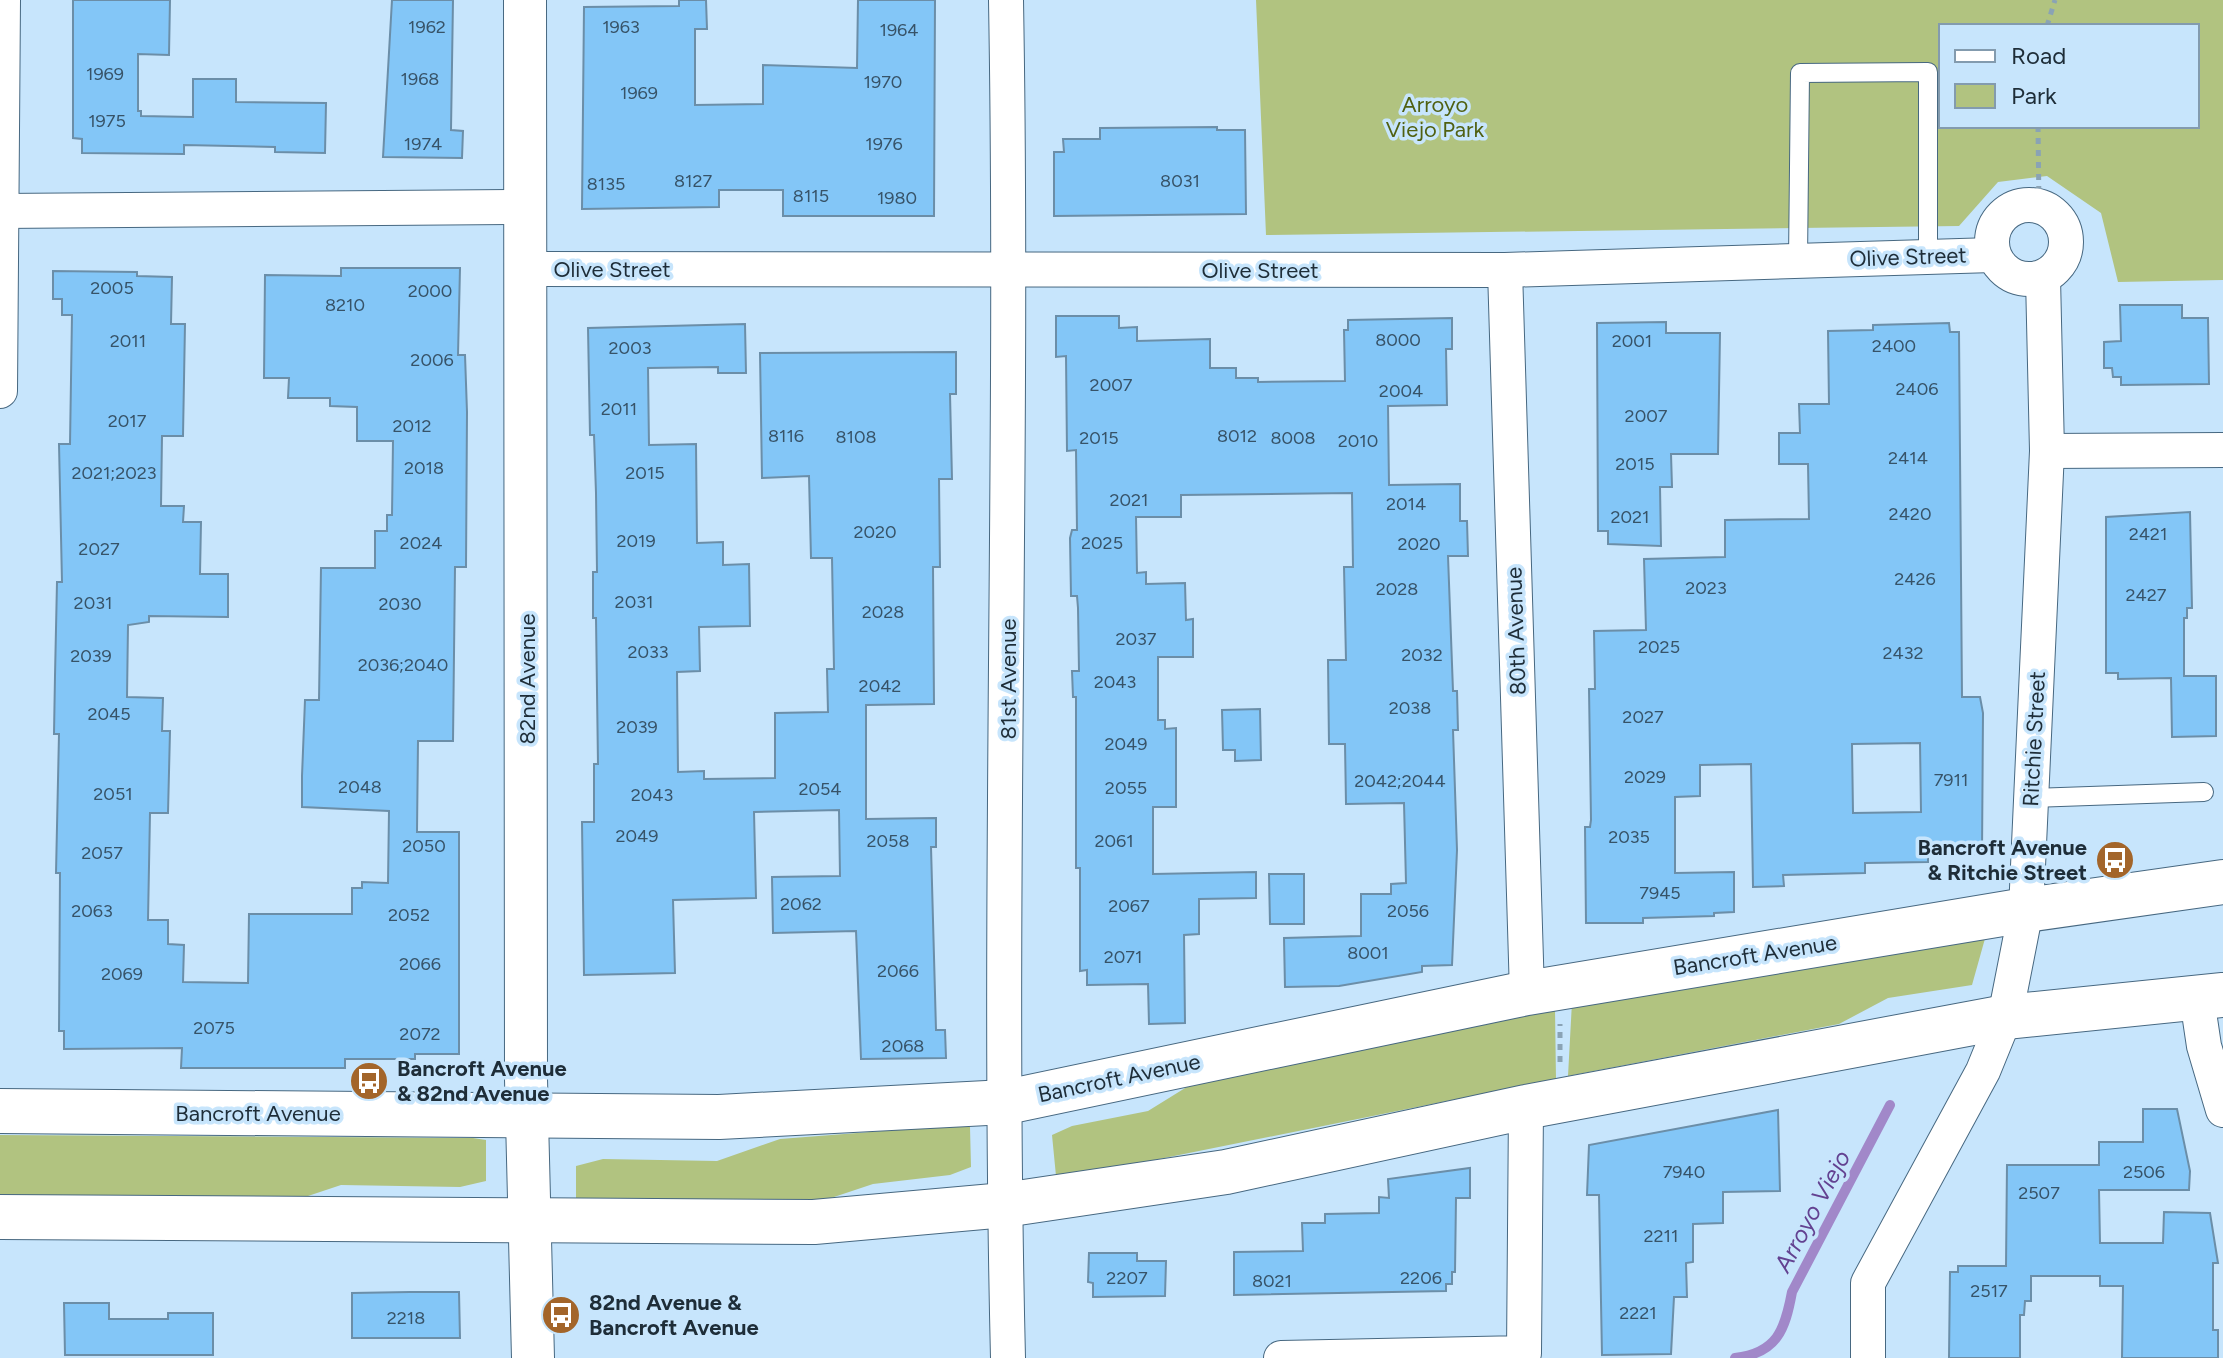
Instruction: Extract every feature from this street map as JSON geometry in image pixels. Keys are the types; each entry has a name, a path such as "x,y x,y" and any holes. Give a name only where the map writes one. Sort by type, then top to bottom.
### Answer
{"main road":[{"name":"Bancroft Avenue","path":"0,1111 719,1117 1006,1102 1544,990 2026,910 2223,882"},
{"path":"0,1217 814,1222 1005,1205 1226,1172 1543,1104 2005,1017 2210,997"}],"street":[{"path":"0,391 3,0"},
{"name":"82nd Avenue","path":"525,0 527,1115 533,1358"},
{"name":"81st Avenue","path":"1006,0 1011,270 1005,1205 1008,1358"},
{"path":"2026,205 2039,206 2056,217 2066,239 2065,251 2056,268 2043,278 2015,277 2005,271 1993,255 1994,228 2006,213 2026,205"},
{"path":"2,211 526,207"},
{"name":"Olive Street","path":"527,269 1505,270 1993,255"},
{"name":"80th Avenue","path":"1505,270 1544,990"},
{"name":"Ritchie Street","path":"1868,1358 1868,1283 1983,1071 2005,1017 2026,910 2047,451 2043,278"},
{"path":"2047,451 2223,450"},
{"path":"2210,997 2204,1046 2223,1110"},
{"path":"1281,1358 1524,1353 1543,1104"}],"lane":[{"path":"1798,261 1800,73 1928,72 1928,257"},
{"path":"2031,798 2204,792"}],"path":[{"path":"2048,24 2055,0"},
{"path":"2038,128 2039,206"},
{"path":"1543,1104 1544,990"}],"green space":[{"name":"Arroyo Viejo Park","path":"1256,0 2223,0 2223,280 2118,282 2101,213 2047,176 1998,182 1959,226 1266,235"},
{"path":"1986,935 1972,985 1888,998 1839,1024 1568,1076 1572,1002"},
{"path":"1555,1009 1556,1079 1070,1177 1056,1176 1052,1135 1072,1126 1148,1111 1190,1085"},
{"path":"960,1125 970,1127 971,1167 950,1175 873,1184 807,1206 576,1207 576,1166 603,1159 717,1161 780,1139"},
{"path":"0,1135 473,1138 486,1140 486,1181 460,1187 341,1185 284,1204 0,1201"}],"building":[{"path":"73,0 170,0 169,55 138,54 138,111 141,111 141,116 193,117 193,79 236,79 236,102 326,103 325,153 275,152 275,147 184,145 184,154 82,153 82,139 73,138"},
{"path":"392,0 453,0 451,130 463,131 462,158 383,157"},
{"path":"679,0 706,0 707,29 695,29 695,105 763,104 763,65 857,68 858,0 935,0 934,216 783,216 783,190 719,190 719,207 582,209 584,7 679,6"},
{"path":"1217,127 1217,130 1245,130 1246,214 1054,216 1054,152 1064,152 1063,139 1100,139 1100,128"},
{"path":"341,268 460,268 458,355 465,355 467,412 466,567 455,567 453,741 418,741 417,832 459,832 459,1054 415,1054 415,1059 345,1059 345,1068 181,1068 182,1048 64,1049 64,1031 59,1031 60,873 56,873 59,734 54,734 57,582 62,582 59,444 70,444 72,315 62,315 62,299 53,299 53,271 137,272 137,276 172,277 171,324 185,324 183,436 162,436 161,506 184,506 183,522 201,522 200,574 228,574 228,617 149,616 149,622 128,625 127,697 163,698 162,731 170,731 168,813 150,813 148,920 168,920 168,944 184,945 183,982 248,983 249,914 352,914 352,888 362,888 362,882 388,883 389,811 302,807 302,776 305,700 319,700 321,568 375,568 375,531 387,531 387,515 392,515 393,441 357,441 357,407 330,406 330,398 288,398 289,378 264,378 265,275 341,276"},
{"path":"2120,305 2182,305 2182,318 2208,318 2209,384 2121,385 2121,377 2113,377 2112,368 2104,368 2104,342 2121,341"},
{"path":"1056,316 1119,316 1119,328 1137,327 1137,341 1210,339 1210,368 1236,368 1236,378 1258,378 1258,382 1345,381 1344,330 1348,330 1348,320 1452,318 1452,349 1446,349 1447,405 1388,406 1389,485 1460,484 1460,521 1467,521 1468,556 1448,556 1453,691 1457,691 1458,730 1453,730 1457,850 1452,965 1422,966 1422,972 1339,986 1285,987 1284,938 1361,936 1361,894 1391,894 1391,884 1406,883 1404,803 1346,804 1345,744 1329,744 1328,660 1346,660 1344,567 1353,567 1352,493 1181,495 1181,517 1136,517 1137,573 1146,572 1146,584 1185,583 1186,620 1193,619 1193,657 1158,657 1158,720 1165,720 1165,729 1176,728 1176,807 1153,807 1153,874 1256,872 1256,898 1199,899 1199,934 1184,935 1185,1023 1149,1024 1148,984 1087,985 1087,970 1080,971 1080,868 1076,868 1076,697 1073,697 1072,671 1079,671 1078,608 1077,596 1071,596 1070,538 1072,530 1077,530 1076,450 1067,451 1066,356 1056,357"},
{"path":"1666,322 1666,333 1720,333 1718,454 1671,454 1672,487 1660,487 1661,546 1608,544 1608,531 1598,531 1597,323"},
{"path":"1949,323 1950,332 1959,332 1962,697 1980,697 1983,713 1982,854 1928,855 1928,862 1865,863 1865,873 1783,875 1784,886 1753,887 1751,764 1700,765 1700,796 1675,797 1675,873 1734,872 1734,912 1714,913 1714,916 1643,918 1643,923 1586,923 1585,827 1590,827 1591,820 1589,689 1595,689 1594,631 1646,630 1644,559 1725,557 1725,520 1809,519 1808,464 1779,464 1779,433 1800,433 1799,404 1829,404 1828,331 1873,330 1873,325","holes":["1920,743 1921,812 1853,813 1852,744"]},
{"path":"745,324 746,373 718,373 718,367 648,368 649,445 696,444 697,543 723,542 723,565 749,564 750,626 699,627 700,671 677,672 678,772 704,771 704,779 775,778 775,713 828,712 827,669 834,669 832,558 811,558 809,476 762,478 760,353 956,352 956,394 950,394 952,479 939,479 940,567 933,567 934,704 866,705 866,819 936,818 936,847 931,847 936,1030 945,1030 946,1058 861,1059 856,931 773,933 772,877 840,876 839,810 754,812 756,898 673,900 675,973 584,975 582,822 594,822 594,764 598,764 596,618 593,618 593,572 597,572 596,493 594,435 590,435 588,328"},
{"path":"2190,512 2192,608 2187,608 2187,618 2184,618 2184,676 2216,676 2216,736 2172,737 2171,678 2118,679 2118,673 2106,673 2106,517"},
{"path":"1260,709 1261,760 1235,761 1235,750 1223,750 1222,710"},
{"path":"1269,874 1304,874 1304,924 1270,924"},
{"path":"2143,1109 2177,1109 2190,1171 2189,1190 2099,1190 2100,1243 2163,1243 2164,1212 2210,1213 2218,1263 2213,1263 2213,1330 2218,1330 2218,1358 2122,1358 2123,1286 2100,1286 2100,1276 2031,1276 2031,1301 2025,1301 2024,1315 2020,1315 2020,1358 1949,1358 1950,1272 1958,1272 1958,1266 2006,1266 2007,1165 2099,1165 2099,1142 2143,1142"},
{"path":"1778,1110 1780,1191 1723,1192 1723,1223 1693,1224 1693,1262 1686,1263 1687,1297 1674,1297 1671,1354 1602,1355 1599,1195 1587,1195 1589,1145"},
{"path":"1470,1168 1470,1198 1456,1198 1455,1272 1452,1272 1452,1284 1446,1284 1446,1291 1234,1295 1234,1252 1303,1251 1302,1223 1325,1223 1325,1214 1379,1213 1379,1197 1389,1198 1388,1179"},
{"path":"1089,1253 1137,1253 1137,1261 1166,1261 1165,1296 1093,1297 1093,1283 1088,1282"},
{"path":"459,1292 460,1338 352,1338 352,1293"},
{"path":"64,1303 109,1303 109,1319 168,1319 168,1313 213,1313 213,1355 65,1355"}],"waterway":[{"name":"Arroyo Viejo","path":"1735,1358 1761,1351 1777,1337 1786,1318 1792,1292 1890,1105"}],"place":[{"name":"Bancroft Avenue & Ritchie Street","path":"2115,860"},
{"name":"Bancroft Avenue & 82nd Avenue","path":"369,1081"},
{"name":"82nd Avenue & Bancroft Avenue","path":"561,1315"}]}
